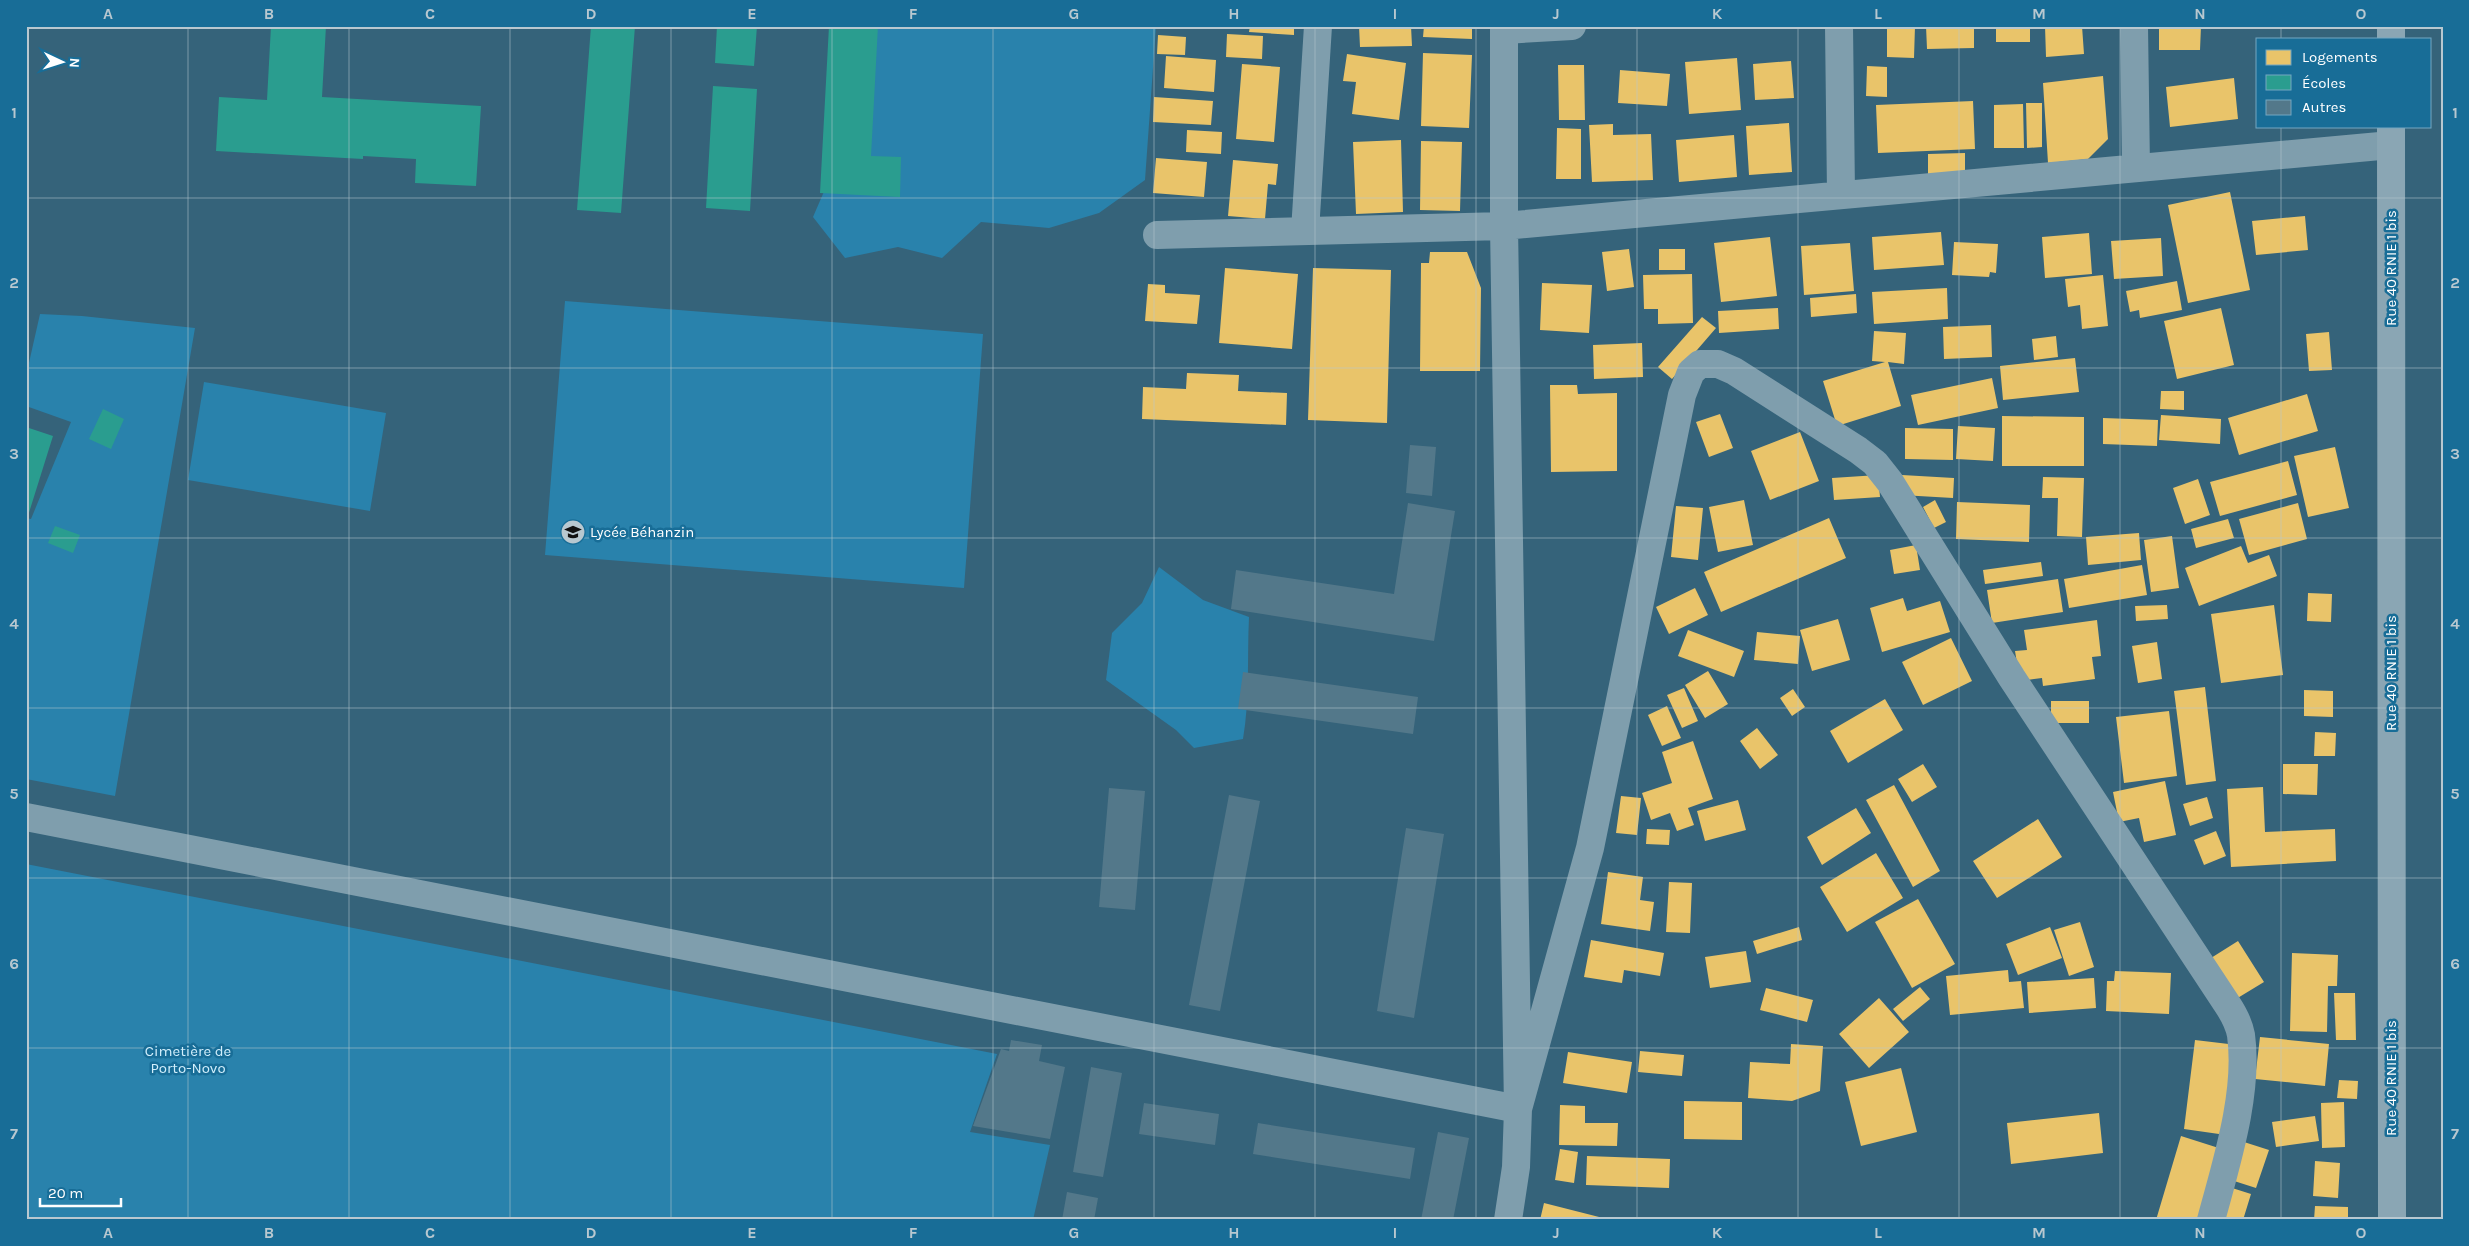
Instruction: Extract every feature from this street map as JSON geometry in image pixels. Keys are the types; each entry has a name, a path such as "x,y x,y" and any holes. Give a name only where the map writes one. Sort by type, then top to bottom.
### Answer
{"main road":[{"name":"Rue 40 RNIE 1 bis","path":"2391,135 2392,1220"}],"street":[{"path":"1306,231 1318,26"},
{"path":"1508,1220 1516,1167 1518,1109 1504,226 1504,28 1572,26"},
{"path":"1839,26 1842,194"},
{"path":"2134,26 2136,168"},
{"path":"1157,235 1504,226 2136,168 2391,135"},
{"path":"1518,1109 1590,848 1682,395 1691,372 1700,364 1718,364 1734,371 1858,450 1875,463 1890,482 2012,678 2227,1004 2241,1035 2241,1081 2233,1139 2212,1220"},
{"path":"26,817 1518,1109"}],"green space":[{"path":"871,26 1156,26 1145,180 1099,213 1049,228 981,222 942,258 898,247 845,258 813,217 829,180"},
{"path":"565,301 983,334 964,588 545,555"},
{"path":"40,314 82,316 195,328 115,796 26,779 26,518 31,519 71,422 26,406 26,376"},
{"path":"204,382 386,413 370,511 188,480"},
{"path":"1159,567 1203,600 1249,617 1247,694 1243,739 1194,748 1176,730 1106,680 1112,633 1142,603"},
{"name":"Cimetière de Porto-Novo","path":"26,864 997,1054 970,1132 1050,1145 1033,1220 26,1220"}],"building: Logements":[{"path":"1250,26 1294,26 1294,35 1249,32"},
{"path":"1359,26 1411,26 1412,46 1360,47"},
{"path":"1424,26 1472,26 1472,39 1423,37"},
{"path":"1887,26 1915,26 1914,58 1887,57"},
{"path":"1926,26 1974,26 1974,48 1927,49"},
{"path":"1996,26 2030,26 2030,42 1996,42"},
{"path":"2045,26 2082,26 2084,54 2046,57"},
{"path":"2159,26 2201,26 2200,50 2159,50"},
{"path":"1227,34 1263,36 1262,59 1226,57"},
{"path":"1158,35 1186,37 1185,55 1157,54"},
{"path":"1423,53 1472,55 1469,128 1421,126"},
{"path":"1347,54 1406,63 1399,120 1352,114 1356,82 1343,81"},
{"path":"1166,56 1216,60 1214,92 1164,88"},
{"path":"1737,58 1741,110 1689,114 1685,62"},
{"path":"1791,61 1794,98 1755,100 1753,64"},
{"path":"1242,64 1280,67 1274,142 1236,139"},
{"path":"1558,65 1584,65 1585,120 1559,120"},
{"path":"1867,66 1887,67 1887,97 1866,96"},
{"path":"1620,70 1670,74 1667,106 1618,103"},
{"path":"2103,76 2108,139 2088,159 2048,163 2043,83"},
{"path":"2234,78 2238,119 2170,127 2166,87"},
{"path":"1154,97 1213,101 1211,125 1153,122"},
{"path":"1973,101 1975,149 1878,153 1876,105"},
{"path":"2026,103 2042,103 2042,147 2027,148"},
{"path":"2023,104 2024,148 1994,148 1994,105"},
{"path":"1789,123 1792,172 1749,175 1746,126"},
{"path":"1613,124 1613,135 1651,134 1653,180 1592,182 1589,125"},
{"path":"1557,128 1581,129 1581,179 1556,179"},
{"path":"1187,130 1222,132 1221,154 1186,152"},
{"path":"1734,135 1737,177 1679,182 1676,140"},
{"path":"1401,140 1403,212 1356,214 1353,142"},
{"path":"1421,141 1462,142 1460,211 1420,210"},
{"path":"1965,153 1965,174 1928,175 1928,154"},
{"path":"1156,158 1207,162 1204,197 1153,193"},
{"path":"1233,160 1278,164 1276,185 1268,184 1265,219 1228,216"},
{"path":"2230,192 2250,290 2188,303 2168,205"},
{"path":"2305,216 2308,250 2256,255 2252,221"},
{"path":"1941,232 1944,265 1874,270 1872,237"},
{"path":"2089,233 2092,274 2045,278 2042,237"},
{"path":"1770,237 1777,296 1721,302 1714,243"},
{"path":"2161,238 2163,276 2114,279 2111,241"},
{"path":"1954,242 1998,244 1996,273 1990,272 1989,277 1952,275"},
{"path":"1850,243 1854,291 1804,295 1801,246"},
{"path":"1629,249 1634,287 1607,291 1602,252"},
{"path":"1659,249 1685,249 1685,270 1659,270"},
{"path":"1430,252 1467,252 1481,288 1480,371 1420,371 1421,263 1429,263"},
{"path":"1225,268 1298,274 1292,349 1219,343"},
{"path":"1313,268 1391,270 1387,423 1308,420"},
{"path":"1692,274 1693,323 1658,324 1658,309 1644,309 1643,275"},
{"path":"2103,275 2108,326 2082,329 2080,305 2068,307 2065,279"},
{"path":"2177,281 2182,310 2140,318 2139,310 2130,312 2126,291"},
{"path":"1542,283 1592,285 1589,333 1540,330"},
{"path":"1148,284 1165,285 1165,293 1200,295 1197,324 1145,321"},
{"path":"1947,288 1948,319 1874,324 1872,292"},
{"path":"1856,294 1857,313 1811,317 1810,298"},
{"path":"1778,308 1779,329 1719,333 1718,311"},
{"path":"2221,308 2234,365 2177,379 2164,321"},
{"path":"1702,317 1716,328 1672,379 1658,367"},
{"path":"1991,325 1992,357 1944,359 1943,327"},
{"path":"1874,331 1906,333 1904,364 1888,362 1901,406 1837,426 1823,381 1885,362 1872,361"},
{"path":"2329,332 2332,370 2309,371 2306,334"},
{"path":"2056,336 2058,357 2034,360 2032,339"},
{"path":"1642,343 1643,377 1594,379 1593,345"},
{"path":"2075,358 2079,392 2003,400 2000,366"},
{"path":"1187,373 1239,375 1238,391 1287,393 1286,425 1142,419 1143,387 1186,389"},
{"path":"1992,378 1998,408 1918,425 1911,395"},
{"path":"1550,385 1577,385 1578,394 1617,393 1617,471 1551,472"},
{"path":"2161,391 2184,391 2184,410 2160,409"},
{"path":"2307,394 2318,431 2239,455 2228,418"},
{"path":"1720,414 1733,448 1709,457 1696,422"},
{"path":"2161,415 2221,419 2220,444 2159,440"},
{"path":"2002,416 2084,417 2084,466 2002,466"},
{"path":"2103,418 2158,420 2157,446 2103,444"},
{"path":"1958,426 1995,428 1993,461 1956,459"},
{"path":"1905,428 1953,429 1953,460 1905,459"},
{"path":"1800,432 1819,481 1770,500 1751,451"},
{"path":"2335,447 2349,508 2308,517 2294,456"},
{"path":"2288,461 2297,495 2220,516 2210,482"},
{"path":"1878,475 1880,497 1834,500 1832,478"},
{"path":"1902,475 1954,478 1953,498 1901,495"},
{"path":"2043,477 2084,478 2082,537 2057,536 2058,498 2042,498"},
{"path":"2198,479 2210,515 2185,524 2173,488"},
{"path":"1744,500 1753,545 1718,552 1709,507"},
{"path":"1935,500 1946,522 1934,528 1923,507"},
{"path":"1957,502 2030,505 2029,542 1956,539"},
{"path":"2298,503 2307,539 2249,555 2239,519"},
{"path":"1676,506 1703,508 1698,560 1671,557"},
{"path":"1829,518 1846,558 1721,612 1704,572"},
{"path":"2228,519 2234,538 2196,548 2191,529"},
{"path":"2139,533 2141,560 2088,565 2086,537"},
{"path":"2172,536 2179,588 2151,592 2144,540"},
{"path":"1916,545 1920,570 1894,574 1890,550"},
{"path":"2241,546 2248,563 2269,555 2277,576 2199,606 2185,568"},
{"path":"2041,562 2043,576 1985,584 1983,570"},
{"path":"2142,565 2147,595 2069,608 2064,579"},
{"path":"2058,579 2063,612 1992,623 1987,590"},
{"path":"1695,588 1708,615 1669,634 1656,607"},
{"path":"2308,593 2332,594 2331,622 2307,621"},
{"path":"1903,598 1907,611 1940,601 1950,632 1882,652 1870,608"},
{"path":"2167,605 2168,619 2136,621 2135,606"},
{"path":"2274,605 2283,675 2221,683 2211,614"},
{"path":"1838,619 1850,660 1812,671 1800,630"},
{"path":"2097,620 2101,656 2092,657 2095,679 2043,686 2042,678 2020,681 2015,651 2027,650 2024,630"},
{"path":"1688,630 1744,651 1734,677 1678,656"},
{"path":"1757,632 1800,636 1798,664 1754,660"},
{"path":"1951,638 1972,681 1923,705 1902,662"},
{"path":"2157,642 2162,679 2138,683 2132,646"},
{"path":"1708,671 1728,704 1705,718 1685,685"},
{"path":"2205,687 2216,781 2186,785 2174,691"},
{"path":"1684,688 1698,721 1682,728 1667,695"},
{"path":"1793,689 1805,707 1792,716 1780,698"},
{"path":"2304,690 2333,691 2333,717 2304,716"},
{"path":"1885,699 1903,730 1848,763 1830,731"},
{"path":"2051,701 2089,701 2089,723 2051,723"},
{"path":"1667,706 1681,738 1662,746 1648,715"},
{"path":"2169,711 2177,776 2124,783 2116,717"},
{"path":"1757,728 1778,755 1760,769 1740,741"},
{"path":"2315,732 2336,733 2335,756 2314,756"},
{"path":"1693,741 1713,799 1688,808 1694,825 1677,831 1670,813 1651,820 1642,793 1672,783 1662,752"},
{"path":"1923,764 1937,787 1912,802 1898,779"},
{"path":"2283,764 2318,764 2317,795 2283,794"},
{"path":"2165,781 2176,835 2144,842 2139,818 2119,822 2113,792"},
{"path":"1894,785 1940,871 1913,887 1866,800"},
{"path":"2263,787 2265,832 2335,829 2336,861 2231,867 2227,789"},
{"path":"1621,796 1641,798 1637,835 1616,833"},
{"path":"2207,797 2213,818 2190,826 2183,804"},
{"path":"1738,800 1746,830 1705,841 1697,811"},
{"path":"1856,808 1871,833 1822,865 1807,837"},
{"path":"2038,819 2062,857 1997,898 1973,861"},
{"path":"1647,829 1670,830 1669,845 1646,844"},
{"path":"2216,831 2226,856 2204,865 2194,840"},
{"path":"1876,853 1903,898 1847,932 1820,887"},
{"path":"1608,872 1643,877 1640,900 1654,902 1650,931 1601,924"},
{"path":"1669,882 1692,883 1690,933 1666,932"},
{"path":"1918,899 1955,964 1912,988 1875,922"},
{"path":"2080,922 2094,967 2069,976 2054,930"},
{"path":"1799,927 1802,940 1757,954 1753,941"},
{"path":"2050,927 2062,958 2018,975 2006,944"},
{"path":"1591,940 1664,953 1660,976 1624,970 1622,983 1584,977"},
{"path":"2238,941 2264,982 2236,999 2211,958"},
{"path":"1746,951 1751,982 1710,988 1705,957"},
{"path":"2292,953 2338,955 2337,986 2328,986 2327,1032 2290,1031"},
{"path":"2008,970 2009,982 2021,981 2024,1008 1950,1015 1946,976"},
{"path":"2115,971 2171,973 2169,1014 2106,1011 2107,981 2114,981"},
{"path":"2094,978 2096,1008 2029,1013 2027,982"},
{"path":"1920,987 1930,999 1903,1021 1893,1009"},
{"path":"1766,988 1813,1000 1807,1022 1760,1010"},
{"path":"2334,993 2355,993 2356,1040 2336,1040"},
{"path":"1879,998 1909,1032 1869,1068 1839,1034"},
{"path":"2260,1037 2329,1044 2325,1086 2255,1079"},
{"path":"2195,1040 2237,1045 2226,1135 2184,1129"},
{"path":"1791,1044 1823,1046 1820,1091 1792,1101 1748,1098 1750,1062 1790,1064"},
{"path":"1640,1051 1684,1055 1682,1076 1638,1072"},
{"path":"1568,1052 1632,1062 1627,1093 1563,1083"},
{"path":"1901,1068 1917,1132 1861,1146 1845,1082"},
{"path":"2339,1080 2358,1081 2357,1099 2337,1098"},
{"path":"1684,1101 1742,1102 1742,1140 1684,1139"},
{"path":"2344,1102 2345,1147 2322,1148 2321,1103"},
{"path":"1560,1105 1585,1106 1585,1123 1618,1123 1617,1146 1559,1145"},
{"path":"2099,1113 2103,1153 2011,1164 2007,1123"},
{"path":"2315,1116 2319,1141 2276,1147 2272,1122"},
{"path":"2181,1136 2225,1150 2204,1220 2156,1220"},
{"path":"2244,1142 2269,1150 2256,1188 2231,1180"},
{"path":"1560,1149 1578,1152 1574,1183 1555,1180"},
{"path":"1587,1156 1670,1159 1669,1188 1586,1185"},
{"path":"2315,1161 2340,1163 2338,1198 2313,1196"},
{"path":"2229,1187 2251,1194 2243,1220 2219,1220"},
{"path":"1544,1203 1607,1219 1607,1220 1540,1220"},
{"path":"2315,1206 2348,1207 2348,1220 2314,1220"}],"building: Écoles":[{"path":"271,26 326,26 322,97 481,106 476,186 415,183 416,159 363,156 363,159 216,151 219,97 267,100"},
{"path":"591,26 635,26 621,213 577,210"},
{"path":"717,26 757,26 754,66 715,63"},
{"path":"829,26 878,26 871,156 901,157 900,197 820,193"},
{"path":"713,86 757,89 750,211 706,208"},
{"path":"103,409 124,419 111,449 89,439"},
{"path":"26,427 53,436 27,519 26,519"},
{"path":"55,526 80,535 73,553 48,543"}],"building: Autres":[{"path":"1410,445 1436,447 1432,496 1406,493"},
{"path":"1408,503 1455,511 1434,641 1231,609 1236,570 1394,594"},
{"path":"1243,672 1418,697 1413,734 1238,709"},
{"path":"1109,788 1145,791 1135,910 1099,907"},
{"path":"1229,795 1260,801 1220,1011 1189,1005"},
{"path":"1406,828 1444,834 1414,1018 1377,1011"},
{"path":"1011,1040 1042,1045 1039,1061 1065,1067 1050,1139 973,1126 1001,1049 1009,1051"},
{"path":"1091,1067 1122,1073 1103,1177 1073,1172"},
{"path":"1144,1103 1219,1114 1215,1145 1139,1134"},
{"path":"1258,1123 1415,1148 1410,1179 1253,1154"},
{"path":"1438,1132 1469,1138 1453,1220 1421,1220"},
{"path":"1067,1192 1098,1198 1094,1220 1062,1220"}],"place":[{"name":"Lycée Béhanzin","path":"573,532"}]}
